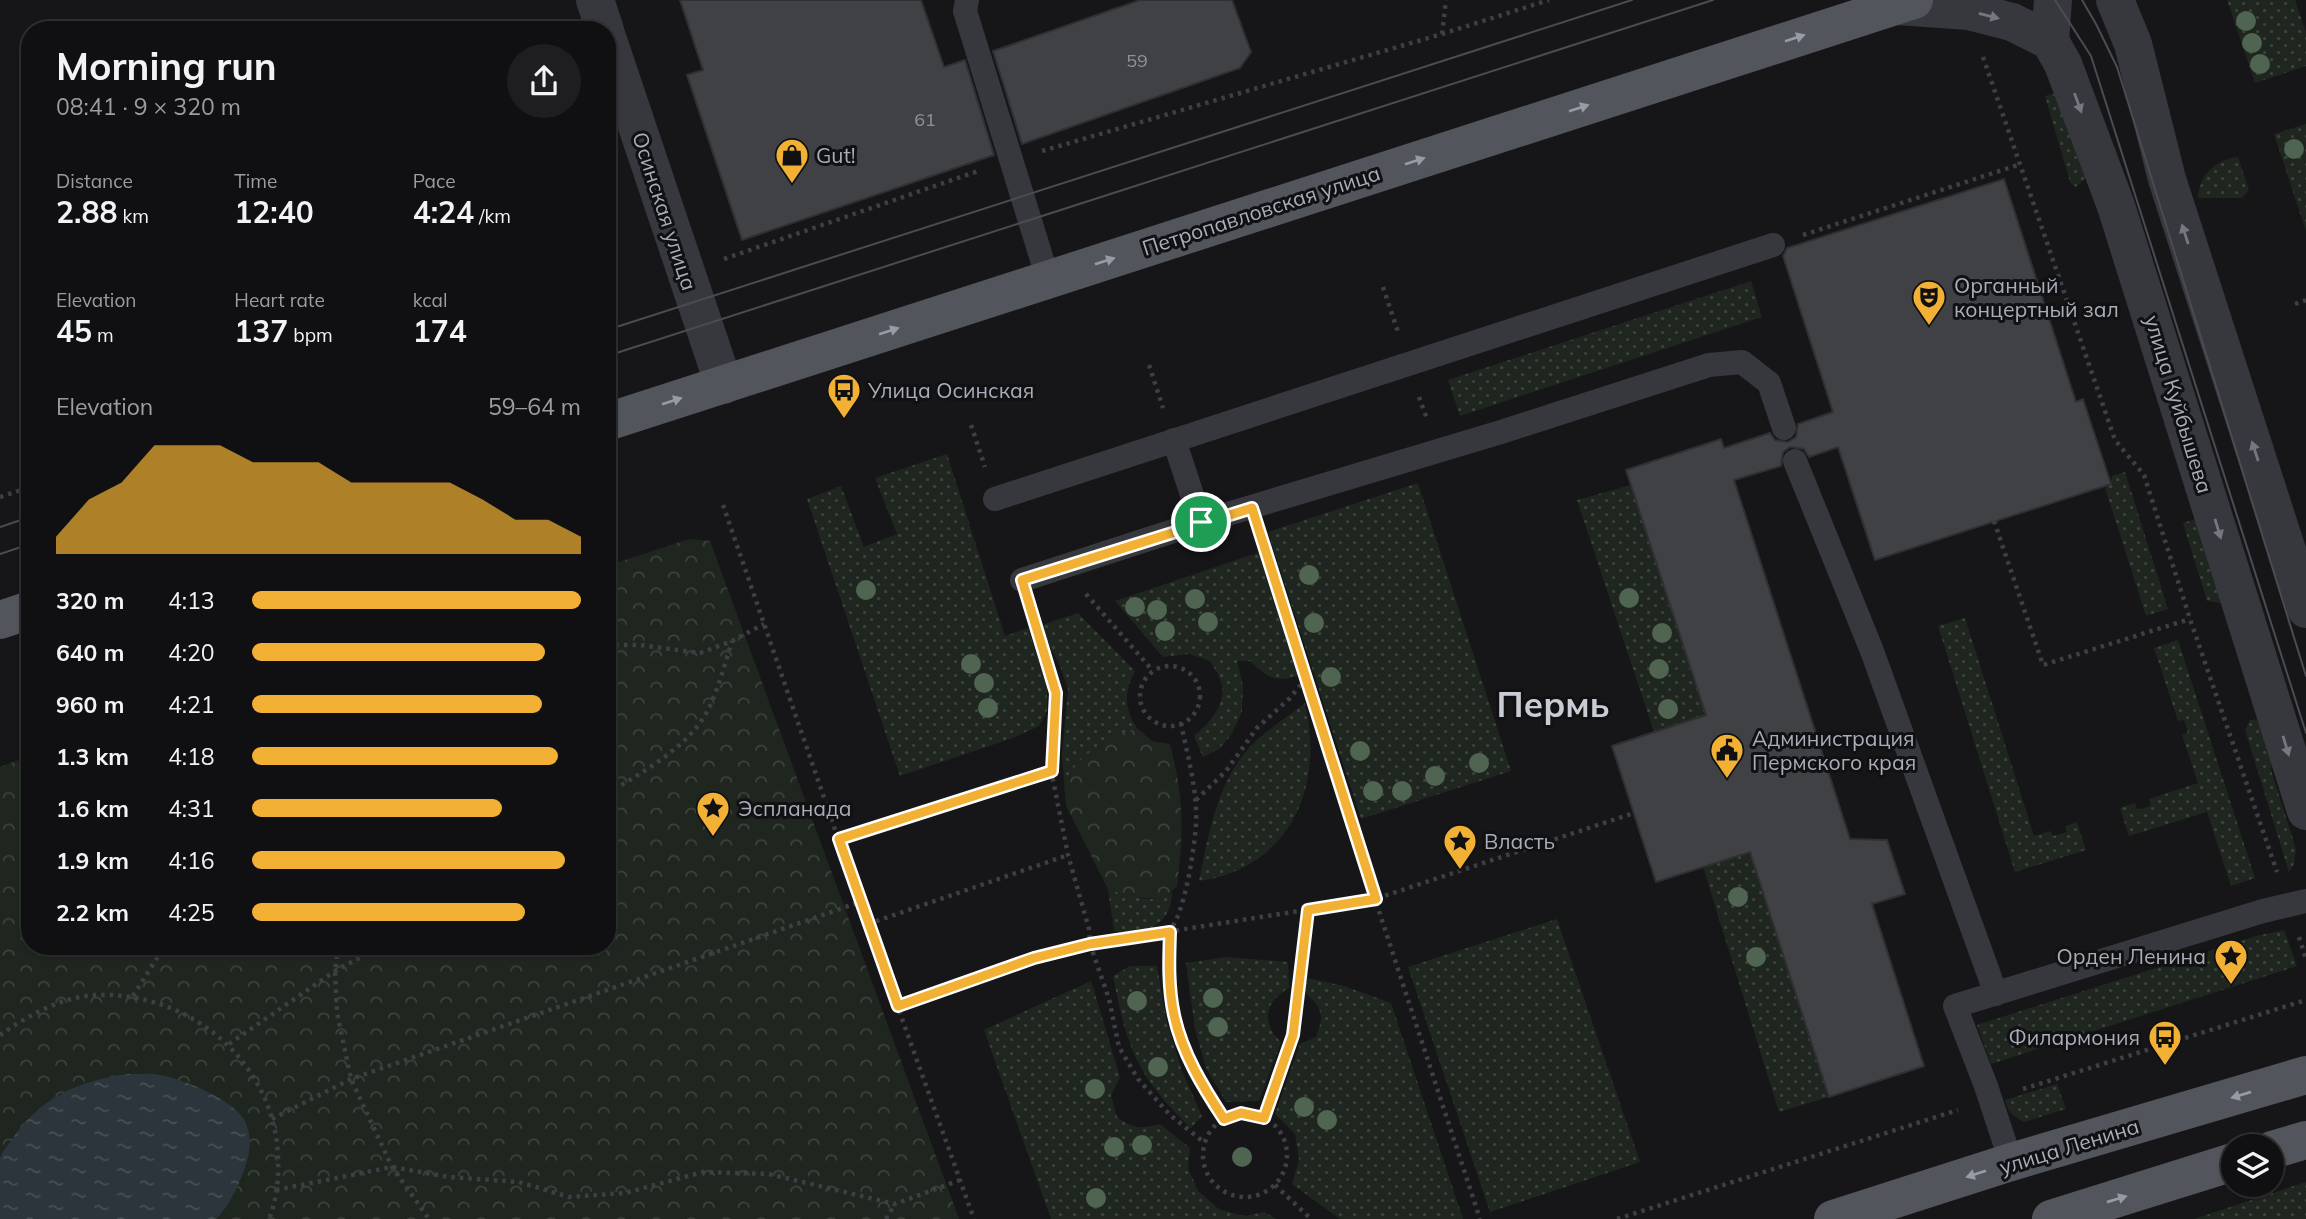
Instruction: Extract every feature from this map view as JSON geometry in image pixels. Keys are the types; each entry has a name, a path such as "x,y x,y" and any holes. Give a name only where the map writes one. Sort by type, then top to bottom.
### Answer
{"main road":[{"name":"Петропавловская улица","path":"616,419 1906,3"},
{"path":"0,620 21,613"},
{"name":"улица Ленина","path":"1833,1219 2011,1162 2306,1075"},
{"path":"2284,1146 2306,1140"},
{"path":"2052,1219 2221,1166"}],"street":[{"path":"595,0 602,21"},
{"path":"1906,3 1969,11 2012,22 2050,41 2053,0"},
{"path":"2115,0 2133,44 2167,179 2306,609"},
{"name":"улица Куйбышева","path":"2050,41 2063,64 2116,206 2306,811"},
{"name":"Осинская улица","path":"616,64 724,385"}],"lane":[{"path":"967,0 965,11 1048,279"},
{"path":"995,499 1773,245"},
{"path":"1022,580 1709,365 1742,362 1769,383 1784,428"},
{"path":"1174,440 1201,522"},
{"path":"1795,461 1872,651 1996,994"},
{"path":"2011,1162 1989,1093 1955,1006 2297,903"}],"path":[{"path":"1442,34 1446,0"},
{"path":"720,261 1012,159 1442,34 1549,0"},
{"path":"1979,47 2115,440 2144,475 2190,619 2297,903 2306,960"},
{"path":"1773,245 2021,164"},
{"path":"2295,304 2306,300"},
{"path":"1149,365 1174,440"},
{"path":"0,497 21,490"},
{"path":"723,505 860,902 974,1219"},
{"path":"1252,508 1480,1219"},
{"path":"1994,521 2043,665 2190,619"},
{"path":"1050,570 1086,593 1153,671"},
{"path":"1022,580 1056,693 1052,771 1068,855 1089,929 1090,944 1110,999 1119,1047 1138,1079 1170,1115 1205,1143"},
{"path":"616,646 701,653 764,624"},
{"path":"616,788 670,753 691,731 708,709 732,641"},
{"path":"1162,666 1172,666 1190,674 1196,682 1199,701 1189,718 1181,723 1161,725 1153,720 1141,705 1141,685 1153,671 1162,666"},
{"path":"1196,801 1226,771 1257,728 1290,698 1306,678"},
{"path":"1181,723 1196,801 1196,833 1187,883 1177,919 1170,932 1169,976 1174,1016 1186,1051 1199,1081 1224,1119"},
{"path":"839,839 1052,771"},
{"path":"898,1006 1034,958 1090,944 1376,899 1634,814"},
{"path":"868,924 1068,855"},
{"path":"272,1119 351,1079 860,902"},
{"path":"1264,1118 1293,1035 1308,910"},
{"path":"132,996 159,955"},
{"path":"337,955 337,1013 351,1079 392,1167 429,1219"},
{"path":"229,1044 335,971 365,955"},
{"path":"0,1035 27,1017 60,1002 96,995 132,996 168,1005 200,1021 229,1044 252,1072 268,1104 277,1139 279,1175 269,1219"},
{"path":"1241,1113 1264,1118 1277,1128 1284,1139 1287,1151 1282,1174 1275,1185 1253,1196 1229,1194 1218,1187 1205,1167 1205,1143 1209,1133 1224,1119 1241,1113"},
{"path":"276,1189 392,1167 449,1177 519,1182 569,1197 625,1193 703,1172 769,1174 895,1204 960,1180"},
{"path":"1275,1185 1311,1219"},
{"path":"886,1219 895,1204"}],"green space":[{"path":"2227,0 2295,0 2306,32 2306,66 2255,83"},
{"path":"2063,91 2090,174 2076,187 2070,182 2045,96"},
{"path":"2306,124 2306,231 2274,134"},
{"path":"2238,157 2249,190 2242,198 2198,198 2201,182 2210,170 2222,161"},
{"path":"1751,281 1762,317 1460,416 1448,380"},
{"path":"947,454 1005,636 1028,628 1047,688 1047,711 1039,726 1013,738 900,776 807,499 841,486 864,547 897,534 875,478"},
{"path":"2125,472 2168,609 2146,616 2105,488 2111,484 2112,476"},
{"path":"1418,483 1511,771 1361,819 1268,532"},
{"path":"1631,485 1706,715 1654,732 1577,500"},
{"path":"2205,516 2221,603 2207,601 2183,523"},
{"name":"Эспланада","path":"689,539 710,541 959,1219 0,1219 0,767 21,759 21,955 616,955 616,563"},
{"path":"1263,551 1303,674 1279,679 1268,676 1250,661 1237,661 1243,686 1242,712 1231,735 1219,749 1203,757 1194,736 1211,719 1222,698 1218,674 1210,661 1189,654 1163,657 1115,601"},
{"path":"1078,613 1135,671 1127,700 1137,728 1096,749 1064,782 1062,755 1068,689 1059,663 1039,628"},
{"path":"1965,618 2034,836 2051,831 2053,836 2067,832 2065,826 2077,822 2086,850 2015,872 1938,626"},
{"path":"2178,640 2255,878 2231,886 2207,812 2129,836 2120,808 2135,803 2137,810 2151,806 2149,799 2198,783 2182,735 2188,732 2184,720 2178,721 2154,648"},
{"path":"1305,703 1310,734 1310,764 1304,793 1294,819 1278,841 1257,860 1231,873 1199,881 1217,805 1233,769 1258,739"},
{"path":"2273,718 2271,770 2296,849 2294,864 2289,872 2245,730 2250,720"},
{"path":"1137,728 1152,741 1170,744 1178,782 1182,831 1177,886 1164,899 1130,897 1108,889 1066,806 1064,782 1079,761 1100,744"},
{"path":"1750,852 1829,1097 1779,1112 1703,867"},
{"path":"1108,889 1149,899 1165,897 1172,893 1167,914 1161,921 1146,930 1126,932 1114,931"},
{"path":"1557,919 1640,1162 1490,1212 1408,967"},
{"path":"2284,930 2297,966 1991,1064 1977,1025 2256,936"},
{"path":"1227,957 1288,962 1289,988 1275,999 1268,1012 1270,1027 1281,1042 1259,1101 1226,1102 1206,1068 1195,1029 1186,963"},
{"path":"1130,966 1157,966 1167,1022 1182,1071 1202,1116 1191,1128 1158,1093 1137,1060 1130,1042 1113,976"},
{"path":"1307,978 1344,986 1391,1003 1463,1219 1340,1219 1292,1184 1299,1160 1295,1134 1275,1114 1300,1044 1316,1037 1320,1022 1318,1007 1303,991"},
{"path":"1091,981 1120,1077 1111,1096 1117,1117 1137,1127 1160,1124 1190,1148 1188,1168 1198,1191 1219,1209 1244,1216 1265,1212 1276,1219 1051,1219 984,1030"},
{"path":"2057,1084 2066,1109 2024,1122 2008,1108 2005,1100"},
{"path":"2306,1182 2306,1219 2194,1219 2261,1197 2284,1197 2284,1189"}],"water":[{"path":"129,1074 161,1075 182,1081 219,1098 245,1121 250,1140 247,1160 235,1191 216,1219 0,1219 0,1159 22,1126 47,1102 77,1086"}],"building":[{"path":"680,0 921,0 944,67 965,60 994,155 742,240 687,75 703,70"},
{"path":"1140,0 1232,0 1251,52 1240,68 1022,144 993,51"},
{"path":"2004,179 2076,402 2083,399 2111,484 1875,560 1838,447 1809,457 1804,449 1790,447 1783,452 1781,466 1734,480 1850,839 1887,840 1905,894 1872,904 1924,1066 1829,1097 1750,852 1656,882 1612,746 1706,715 1626,470 1721,439 1724,448 1770,433 1775,440 1788,442 1796,437 1798,424 1833,412 1783,256 1787,248"}],"tram line":[{"path":"616,327 1632,0"},
{"path":"616,353 1713,0"},
{"path":"2055,0 2091,56 2306,733"},
{"path":"2082,0 2117,67 2306,676"},
{"path":"0,527 21,520"},
{"path":"0,554 21,547"}],"place":[{"name":"Gut!","path":"792,185"},
{"name":"Органный концертный зал","path":"1929,327"},
{"name":"Улица Осинская","path":"844,420"},
{"name":"Администрация Пермского края","path":"1727,780"},
{"name":"Эспланада","path":"713,838"},
{"name":"Власть","path":"1460,871"},
{"name":"Орден Ленина","path":"2231,986"},
{"name":"Филармония","path":"2165,1067"}],"district":[{"name":"Пермь","path":"1553,704"}],"route":[{"path":"1252,508 1376,899 1308,910 1293,1035 1264,1118 1241,1113 1224,1119 1199,1081 1174,1016 1169,976 1170,932 1090,944 1034,958 898,1006 839,839 1052,771 1056,693 1022,580 1201,522 1252,508"}]}
